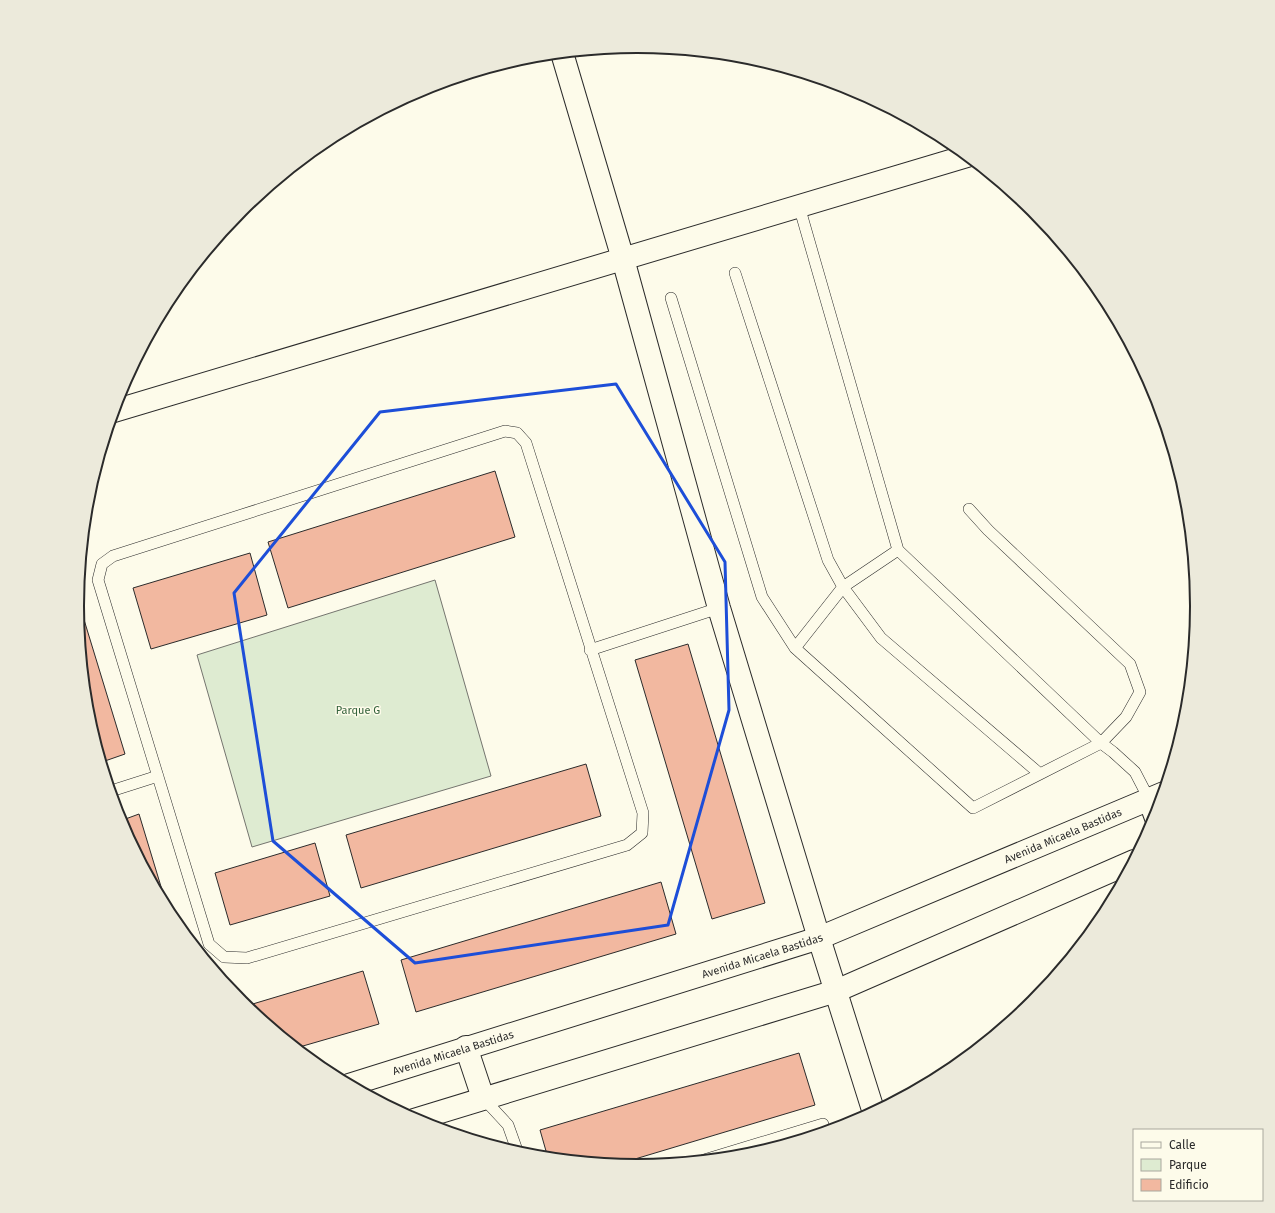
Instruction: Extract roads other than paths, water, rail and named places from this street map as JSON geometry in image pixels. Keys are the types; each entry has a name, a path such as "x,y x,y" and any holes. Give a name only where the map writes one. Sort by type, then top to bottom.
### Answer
{"street":[{"path":"564,58 623,259 719,608 819,938 872,1107"},
{"path":"121,409 961,158"},
{"name":"Avenida Micaela Bastidas","path":"356,1083 466,1047 819,938 1154,805"},
{"path":"424,1117 836,991 1127,864"},
{"path":"466,1047 483,1098"}],"lane":[{"path":"799,206 898,550 1101,743 1135,772 1155,802"},
{"path":"735,273 828,560 843,587 881,638 1040,774"},
{"path":"671,298 762,597 795,648 973,808 1101,743 1126,718 1140,692 1130,664 988,530 969,510"},
{"path":"505,432 517,433 526,443 642,813 642,833 627,845 247,958 224,957 209,944 158,776 98,580 102,564 113,556 505,432"},
{"path":"795,648 843,587 898,550"},
{"path":"590,650 719,608"},
{"path":"115,790 158,776"},
{"path":"483,1098 508,1125 515,1146"},
{"path":"735,1151 824,1124"}],"park label":[{"name":"Parque G","path":"358,710"}]}
